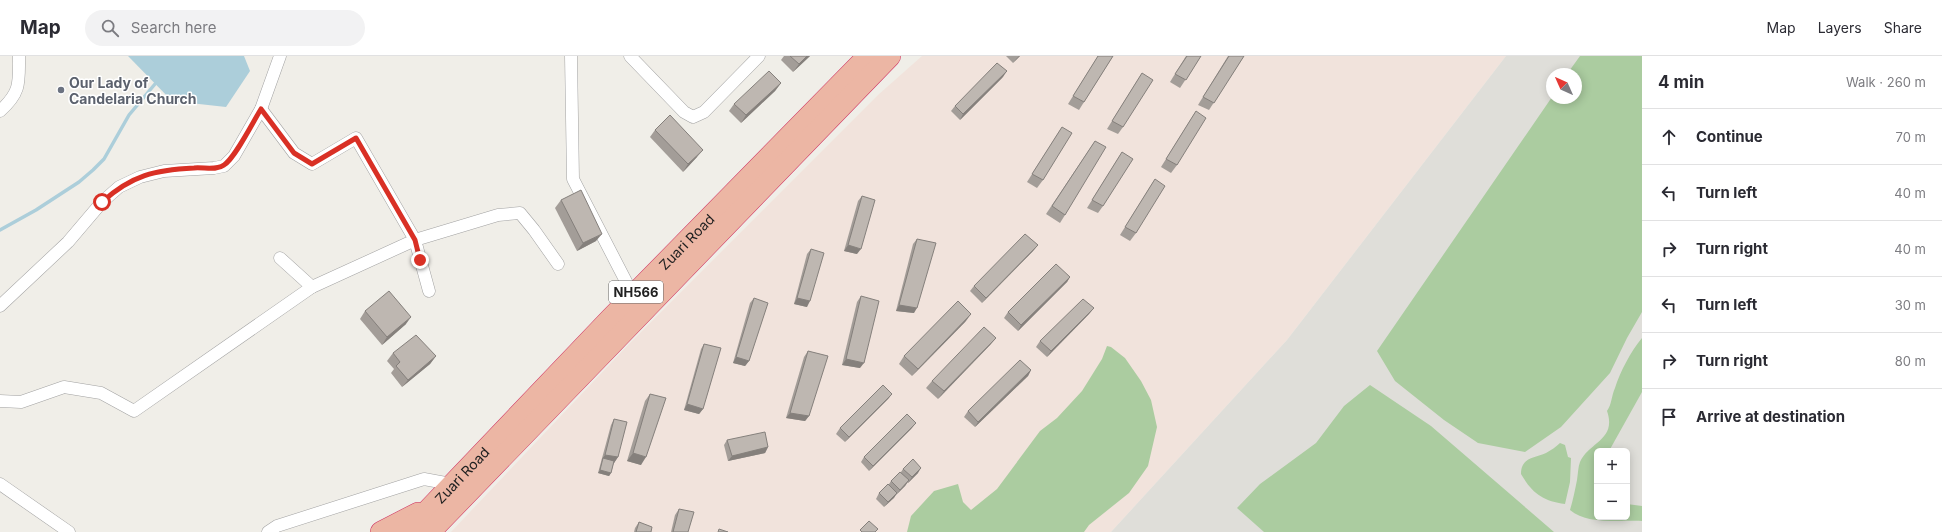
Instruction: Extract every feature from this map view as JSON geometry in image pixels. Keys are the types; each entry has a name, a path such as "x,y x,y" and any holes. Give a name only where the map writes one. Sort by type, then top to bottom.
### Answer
{"highway":[{"name":"Zuari Road","path":"436,522 451,484 633,295 879,58"},
{"name":"Zuari Road","path":"406,532 436,522 879,58"},
{"path":"381,532 436,522"}],"street":[{"path":"0,111 15,94 18,82 19,56"},
{"path":"0,306 68,242 102,202 119,187 140,177 164,171 224,166 234,156 261,109 280,56"},
{"path":"571,56 573,179 633,295"},
{"path":"630,56 684,112 693,116 704,112 759,56"},
{"path":"261,109 294,153 312,164 356,138 415,240 429,291"},
{"path":"0,401 21,402 64,387 101,393 134,411 312,287 415,240 498,214 520,213 558,264"},
{"path":"280,258 312,287"},
{"path":"268,532 277,526 424,479 451,484"},
{"path":"0,484 69,532"}],"shaded area":[{"path":"922,56 1506,56 1287,340 1111,532 451,532 629,344 878,95"},
{"path":"1506,56 1642,56 1642,532 1111,532 1287,340"}],"green space":[{"path":"1580,56 1642,56 1642,312 1627,338 1610,373 1561,427 1525,452 1478,443 1444,420 1395,381 1377,351 1547,104 1582,104 1582,68 1571,68"},
{"path":"1642,338 1642,392 1611,448 1594,448 1594,520 1585,518 1570,510 1579,464 1584,455 1605,435 1609,421 1607,411 1610,406 1617,382 1630,355"},
{"path":"1107,346 1111,347 1125,358 1141,381 1151,400 1157,427 1148,466 1129,493 1089,525 1084,532 907,532 911,516 934,491 958,484 963,502 971,510 997,489 1040,431 1057,418 1082,391 1102,359"},
{"path":"1370,385 1431,426 1554,532 1264,532 1237,508 1260,484 1316,443 1344,406"},
{"path":"1560,443 1565,445 1568,457 1571,458 1570,482 1565,504 1550,501 1539,495 1529,486 1521,474 1523,464 1526,461 1546,453"},
{"path":"1630,504 1642,506 1642,521 1595,520 1630,520"}],"water":[{"path":"128,56 244,56 250,71 226,107 172,101"}],"building":[{"path":"790,56 807,56 799,64"},
{"path":"1098,56 1113,56 1084,102 1073,96"},
{"path":"1187,56 1201,56 1186,80 1175,74"},
{"path":"1229,56 1244,56 1214,103 1203,97"},
{"path":"997,63 1007,71 963,114 955,106"},
{"path":"769,71 781,83 746,115 734,104"},
{"path":"1142,73 1153,80 1123,127 1112,121"},
{"path":"1196,111 1206,118 1177,165 1166,159"},
{"path":"670,115 703,150 688,164 655,130"},
{"path":"1062,127 1072,133 1043,180 1032,174"},
{"path":"1095,141 1106,147 1065,215 1052,206"},
{"path":"1122,152 1133,159 1103,206 1092,200"},
{"path":"1155,179 1165,186 1136,233 1125,227"},
{"path":"581,190 602,234 583,243 561,200"},
{"path":"862,196 875,200 861,249 848,245"},
{"path":"1025,234 1038,245 986,298 974,286"},
{"path":"917,239 936,243 917,308 899,305"},
{"path":"811,249 824,253 810,301 797,298"},
{"path":"1056,264 1070,277 1021,325 1008,312"},
{"path":"389,291 411,317 387,337 365,311"},
{"path":"861,296 879,301 864,363 846,359"},
{"path":"754,298 768,303 749,361 736,357"},
{"path":"1083,299 1094,308 1051,351 1040,341"},
{"path":"958,301 971,314 918,369 904,356"},
{"path":"984,327 996,338 944,391 932,381"},
{"path":"416,335 436,356 408,380 396,366 400,362 393,353"},
{"path":"704,344 721,348 703,409 687,404"},
{"path":"808,351 828,356 809,416 790,413"},
{"path":"1020,360 1031,370 978,422 968,411"},
{"path":"883,385 892,394 849,437 840,428"},
{"path":"650,394 666,398 646,457 633,453"},
{"path":"907,414 916,423 873,466 864,457"},
{"path":"614,419 627,422 618,457 605,455"},
{"path":"765,432 768,447 732,456 727,440"},
{"path":"603,458 614,461 611,473 600,470"},
{"path":"913,459 921,468 912,477 903,469"},
{"path":"900,472 909,480 900,490 891,481"},
{"path":"888,484 897,493 888,502 879,493"},
{"path":"679,509 694,512 688,532 673,532"},
{"path":"869,521 878,529 875,532 862,532 860,530"},
{"path":"639,522 652,527 651,532 636,532"},
{"path":"719,529 728,532 718,532"}],"waterway":[{"path":"0,230 36,210 79,182 93,170 104,159 129,115 155,84"}],"place":[{"name":"Our Lady of Candelaria Church","path":"61,90"}],"route":[{"path":"102,202 119,187 140,177 164,171 224,166 234,156 261,109 294,153 312,164 356,138 415,240 420,260"}]}
